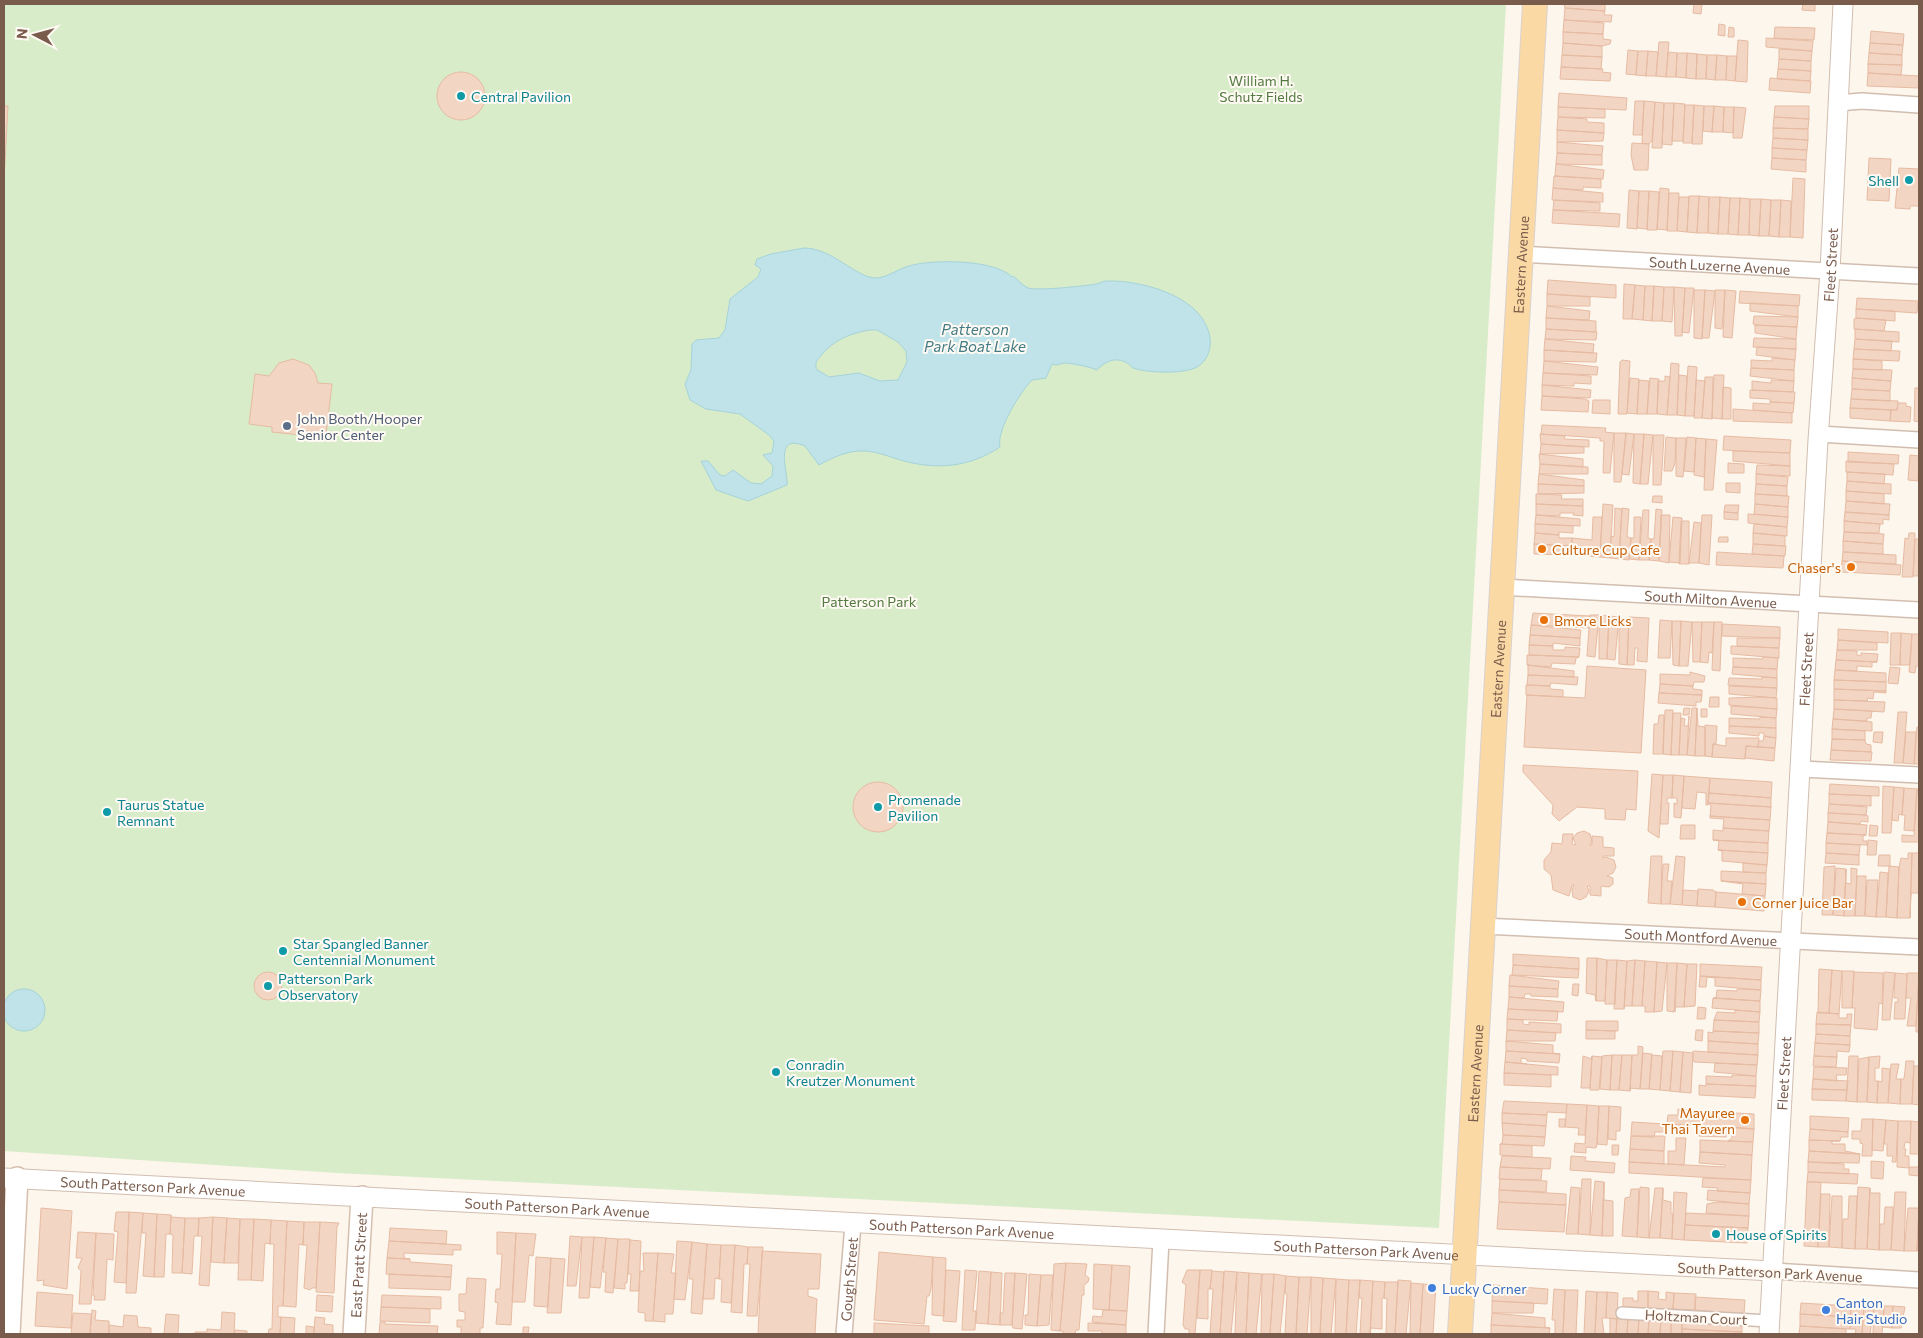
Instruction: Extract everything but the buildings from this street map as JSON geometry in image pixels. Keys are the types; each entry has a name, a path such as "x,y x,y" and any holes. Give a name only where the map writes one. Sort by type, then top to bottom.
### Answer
{"main road":[{"name":"Eastern Avenue","path":"1460,1334 1534,4"},
{"path":"9,1334 11,1178"},
{"name":"East Pratt Street","path":"354,1334 362,1197"}],"street":[{"name":"Fleet Street","path":"1770,1328 1819,434 1830,271 1843,4"},
{"path":"1838,103 1862,102 1919,106"},
{"name":"South Luzerne Avenue","path":"1520,254 1919,276"},
{"path":"1819,434 1919,440"},
{"name":"South Milton Avenue","path":"1502,587 1919,610"},
{"path":"1802,769 1919,774"},
{"name":"South Montford Avenue","path":"1482,926 1919,947"},
{"name":"South Patterson Park Avenue","path":"11,1178 1919,1280"},
{"name":"Gough Street","path":"844,1334 853,1224"},
{"path":"1156,1334 1161,1240"},
{"name":"Holtzman Court","path":"1622,1313 1770,1328"}],"green space":[{"name":"Patterson Park","path":"4,4 1506,4 1439,1228 337,1173 4,1151"}],"water":[{"name":"Patterson Park Boat Lake","path":"804,248 815,249 835,258 861,274 877,278 919,264 962,262 992,267 1003,271 1013,276 1026,287 1033,289 1082,286 1107,281 1135,283 1166,292 1192,307 1202,318 1208,330 1210,349 1200,365 1177,372 1139,370 1119,360 1107,362 1097,370 1086,366 1064,363 1052,364 1046,378 1032,380 1010,411 1002,431 1000,447 989,454 965,463 941,466 917,464 876,453 859,451 843,454 819,465 805,446 795,443 789,445 785,450 787,485 748,501 716,490 701,461 708,461 720,475 725,476 733,470 751,483 761,484 772,476 773,466 763,455 772,453 774,441 769,435 740,414 706,409 690,400 685,384 691,370 692,344 696,340 719,338 725,330 730,299 758,277 761,269 755,265 757,259 771,254","holes":["877,330 898,342 906,351 907,362 898,380 880,381 859,373 829,377 816,369 816,362 821,355 839,340 861,332"]},
{"path":"24,989 39,995 45,1010 39,1025 24,1031 9,1025 3,1010 9,995"}],"place":[{"name":"Central Pavilion","path":"461,96"},
{"name":"Shell","path":"1909,180"},
{"name":"John Booth/Hooper Senior Center","path":"287,426"},
{"name":"Culture Cup Cafe","path":"1542,549"},
{"name":"Chaser's","path":"1851,567"},
{"name":"Bmore Licks","path":"1544,620"},
{"name":"Promenade Pavilion","path":"878,807"},
{"name":"Taurus Statue Remnant","path":"107,812"},
{"name":"Corner Juice Bar","path":"1742,902"},
{"name":"Star Spangled Banner Centennial Monument","path":"283,951"},
{"name":"Patterson Park Observatory","path":"268,986"},
{"name":"Conradin Kreutzer Monument","path":"776,1072"},
{"name":"Mayuree Thai Tavern","path":"1745,1120"},
{"name":"House of Spirits","path":"1716,1234"},
{"name":"Lucky Corner","path":"1432,1288"},
{"name":"Canton Hair Studio","path":"1826,1310"}],"park label":[{"name":"William H. Schutz Fields","path":"1261,88"}]}
